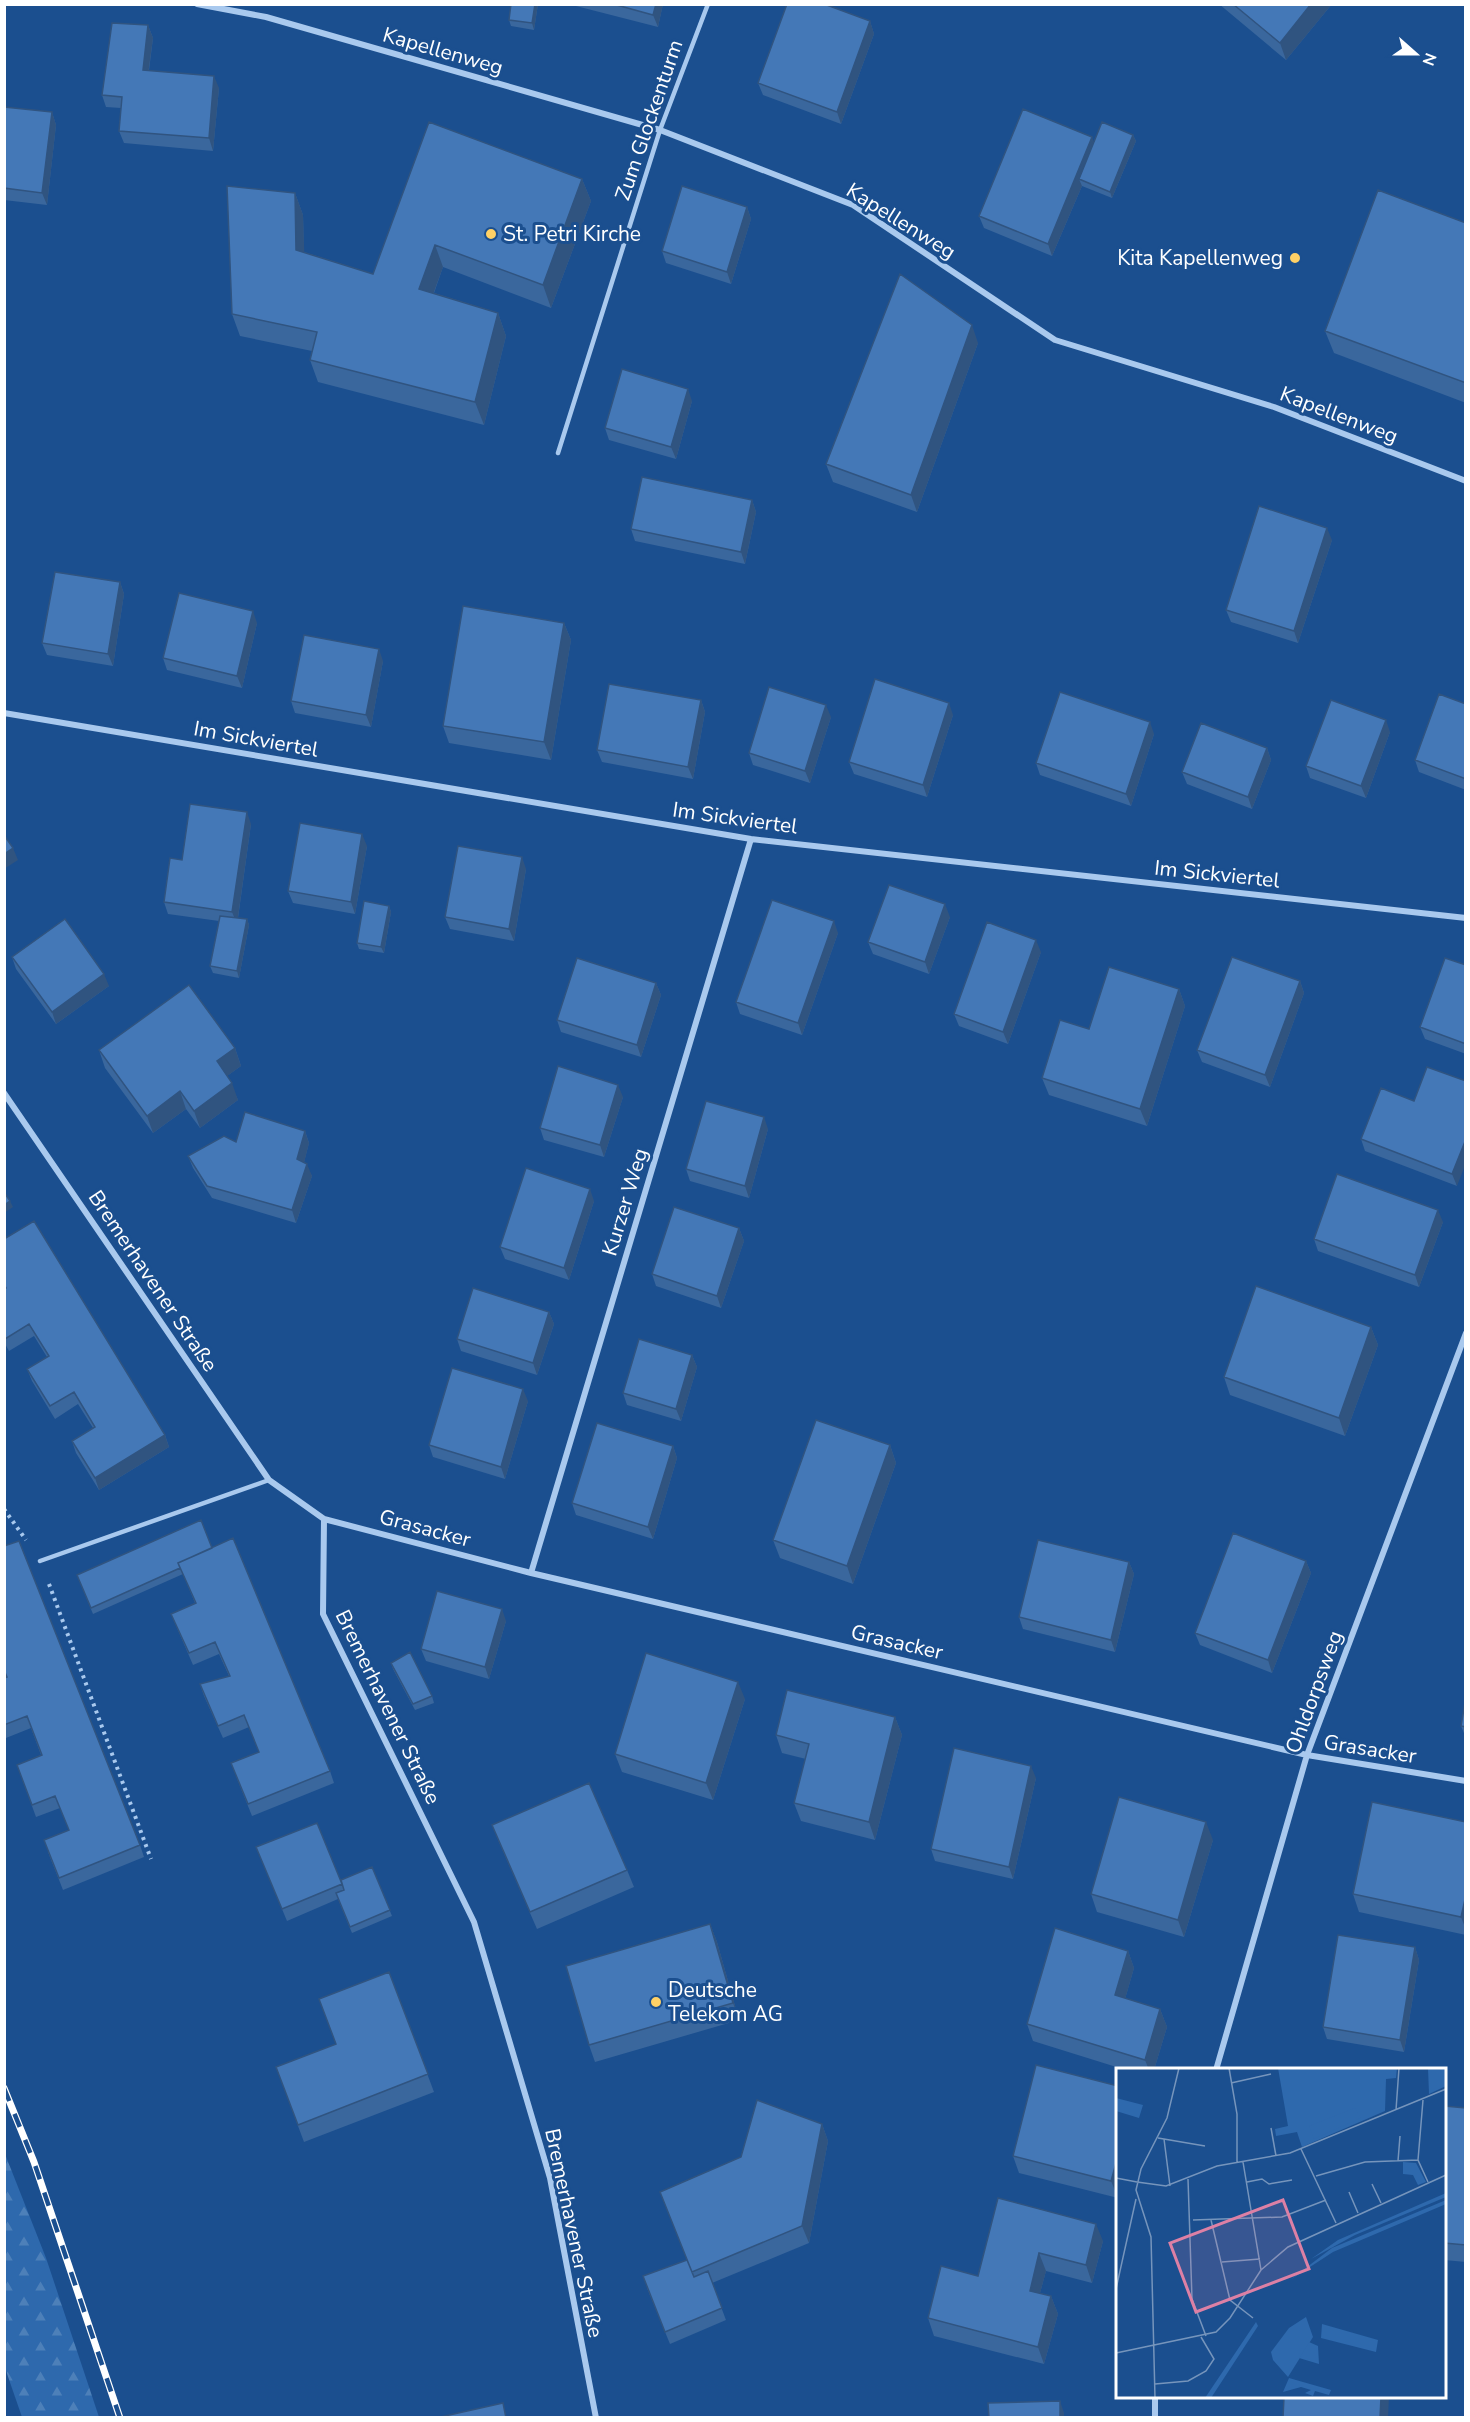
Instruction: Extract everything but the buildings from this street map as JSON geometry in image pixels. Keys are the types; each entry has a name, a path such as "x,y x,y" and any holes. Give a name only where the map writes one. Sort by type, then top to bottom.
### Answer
{"street":[{"name":"Kapellenweg","path":"197,4 266,17 660,130 853,206 1055,340 1274,407 1466,481"},
{"name":"Im Sickviertel","path":"4,713 751,839 1466,918"},
{"name":"Kurzer Weg","path":"531,1573 751,839"},
{"name":"Bremerhavener Straße","path":"4,1093 269,1480 324,1519 323,1614 474,1922 550,2178 596,2418"},
{"name":"Ohldorpsweg","path":"1217,2068 1307,1755 1466,1333"},
{"name":"Grasacker","path":"324,1519 531,1573 1307,1755 1466,1781"},
{"path":"1155,2398 1155,2418"}],"lane":[{"name":"Zum Glockenturm","path":"558,453 660,130 708,4"},
{"path":"40,1561 269,1480"}],"path":[{"path":"4,1509 40,1561 151,1859"}],"green space":[{"path":"5,2154 46,2258 99,2417 22,2417 5,2368"}],"railway":[{"path":"4,2088 34,2162 120,2418"}],"place":[{"name":"St. Petri Kirche","path":"491,234"},
{"name":"Kita Kapellenweg","path":"1295,258"},
{"name":"Deutsche Telekom AG","path":"656,2002"}]}
